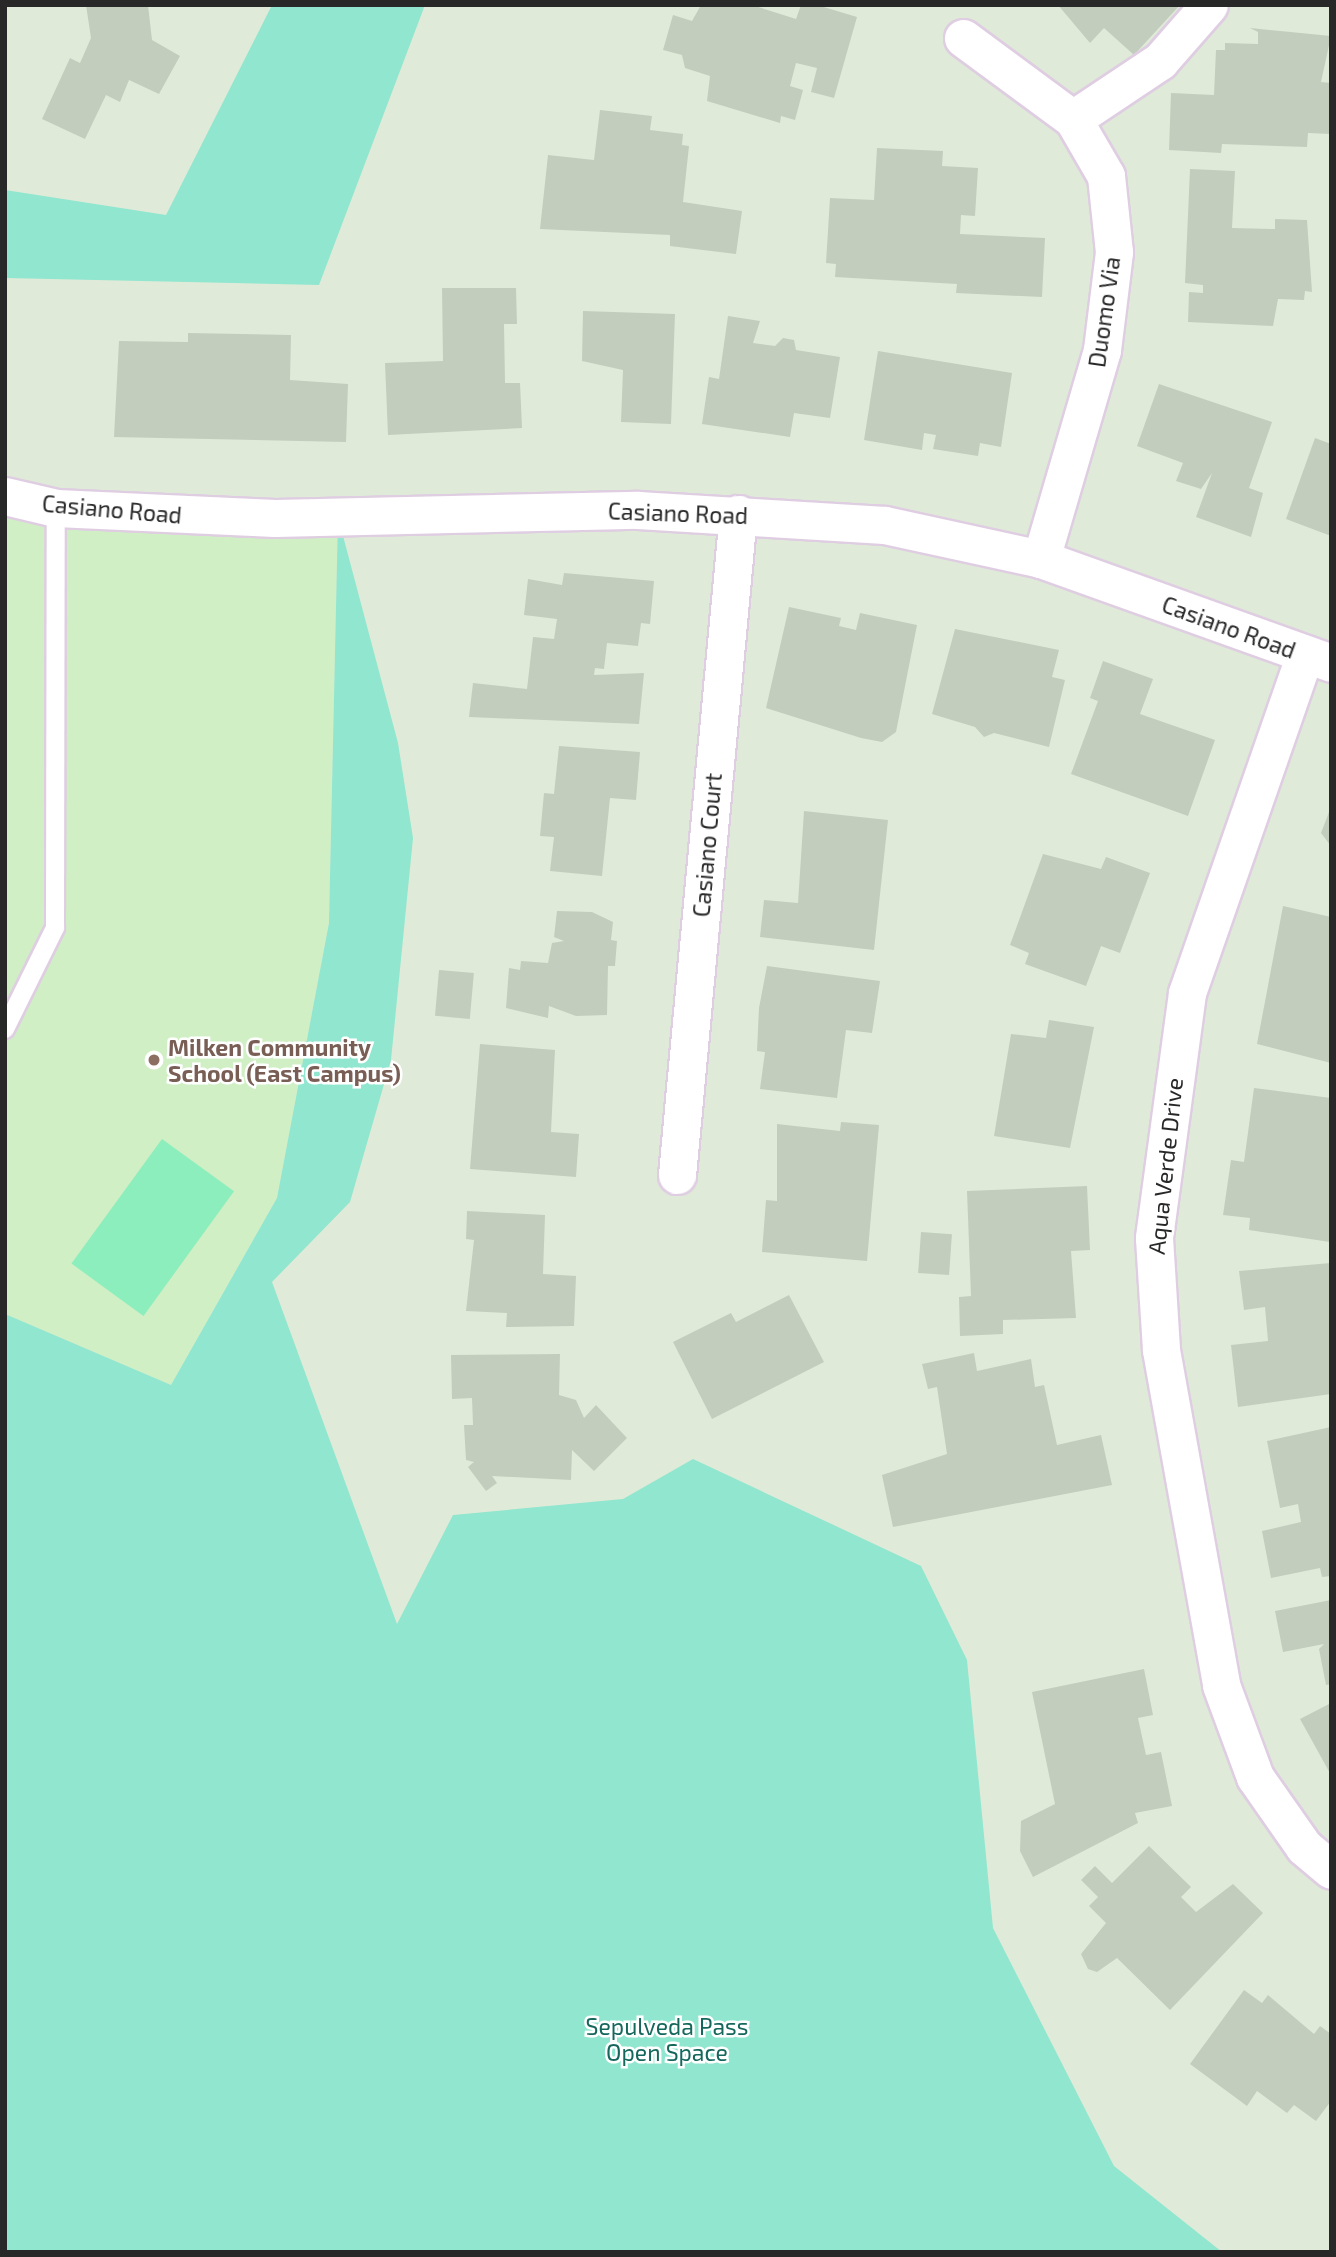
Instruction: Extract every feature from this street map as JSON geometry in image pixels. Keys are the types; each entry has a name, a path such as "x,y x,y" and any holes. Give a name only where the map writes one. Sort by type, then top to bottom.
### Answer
{"street":[{"path":"1073,119 1160,61 1209,5"},
{"name":"Duomo Via","path":"963,38 1073,119 1105,176 1114,252 1102,350 1041,559"},
{"name":"Casiano Road","path":"5,496 56,508 275,518 638,510 885,525 1041,559 1318,659"},
{"name":"Casiano Court","path":"677,1175 738,514"},
{"name":"Aqua Verde Drive","path":"1318,659 1187,993 1154,1238 1161,1350 1221,1685 1255,1777 1304,1847 1331,1870"}],"lane":[{"path":"5,1028 55,928 56,508"}],"shaded area":[{"name":"Milken Community School (East Campus)","path":"5,496 338,517 329,923 277,1198 171,1385 5,1314"}],"green space":[{"path":"272,5 425,5 319,285 5,278 5,190 166,215"},
{"name":"Sepulveda Pass Open Space","path":"338,517 398,743 413,838 391,1060 350,1202 272,1282 397,1624 453,1515 623,1499 693,1459 921,1566 967,1660 993,1928 1114,2166 1222,2252 5,2252 5,1314 171,1385 277,1198 329,923"},
{"path":"162,1139 234,1191 143,1316 71,1264"}],"building":[{"path":"86,5 148,5 152,40 180,56 159,94 129,80 120,102 106,95 85,139 42,119 70,58 80,63 91,38"},
{"path":"701,5 752,5 796,19 801,5 817,5 857,17 834,98 811,92 817,68 796,63 790,86 803,90 795,120 781,116 780,123 707,101 710,76 685,68 682,55 663,50 673,15 692,21"},
{"path":"1058,5 1180,5 1134,55 1104,28 1090,43"},
{"path":"1250,28 1331,36 1321,82 1331,83 1331,134 1308,133 1307,147 1222,144 1221,153 1169,150 1171,93 1214,95 1216,50 1225,50 1225,43 1258,44 1258,32"},
{"path":"600,110 652,116 650,130 683,134 682,145 689,146 683,202 742,211 736,254 670,246 670,235 540,229 548,155 594,160"},
{"path":"877,148 943,151 942,166 978,168 975,216 961,215 960,234 1045,238 1042,297 956,293 957,284 835,277 836,264 826,263 830,198 874,200"},
{"path":"1190,169 1235,171 1232,228 1275,229 1275,219 1307,220 1312,292 1305,291 1304,300 1278,299 1273,326 1188,322 1189,292 1203,293 1203,285 1185,283"},
{"path":"442,288 516,288 517,324 504,324 505,383 520,383 522,428 388,435 385,363 443,361"},
{"path":"583,311 675,314 671,424 621,422 623,370 582,361"},
{"path":"728,316 760,321 753,343 775,346 783,338 794,340 796,350 840,357 830,418 794,413 790,437 702,424 709,377 719,379"},
{"path":"188,333 291,335 290,380 348,384 346,442 114,437 119,341 188,342"},
{"path":"878,351 1012,373 1001,447 980,443 978,456 933,449 936,435 924,433 922,450 864,440"},
{"path":"1159,384 1272,422 1249,488 1263,493 1251,537 1196,517 1212,473 1201,489 1176,481 1183,463 1137,446"},
{"path":"1315,438 1331,444 1331,536 1286,519"},
{"path":"564,573 654,581 650,624 641,623 638,646 607,643 604,669 595,668 594,675 644,673 639,724 469,717 473,683 527,689 533,637 554,639 557,619 524,615 528,579 562,585"},
{"path":"789,607 841,618 839,626 856,630 860,613 917,625 896,732 882,742 766,708"},
{"path":"955,629 1059,650 1052,677 1065,680 1049,747 994,733 984,737 975,727 932,714"},
{"path":"1103,661 1153,679 1140,714 1215,740 1188,816 1071,774 1098,701 1090,698"},
{"path":"559,746 640,752 636,800 610,798 602,876 550,871 554,837 540,836 544,793 554,794"},
{"path":"1331,807 1331,846 1321,833"},
{"path":"804,811 888,820 874,950 760,937 764,900 798,903"},
{"path":"1043,854 1101,869 1106,857 1150,873 1120,953 1101,946 1086,986 1025,964 1029,953 1010,945"},
{"path":"1283,906 1331,917 1331,1063 1257,1044"},
{"path":"557,911 592,912 613,922 611,940 617,941 615,966 608,966 607,1015 576,1016 549,1006 548,1018 506,1008 509,968 520,970 521,961 548,963 552,943 564,941 554,937"},
{"path":"767,966 880,981 872,1033 846,1030 837,1098 760,1089 765,1052 757,1051 759,1008"},
{"path":"439,970 474,973 470,1019 435,1016"},
{"path":"1049,1020 1094,1027 1070,1148 994,1136 1011,1034 1046,1038"},
{"path":"480,1044 555,1050 551,1132 579,1134 576,1177 470,1169"},
{"path":"1254,1088 1331,1098 1330,1242 1249,1230 1250,1218 1223,1215 1231,1160 1244,1162"},
{"path":"841,1122 879,1125 867,1261 762,1252 766,1200 777,1201 777,1124 840,1131"},
{"path":"1087,1186 1090,1250 1071,1251 1076,1318 1003,1320 1003,1334 960,1336 959,1297 971,1296 967,1191"},
{"path":"467,1211 545,1215 543,1274 576,1276 574,1326 506,1327 507,1313 466,1311 474,1240 466,1239"},
{"path":"921,1232 952,1234 949,1275 918,1273"},
{"path":"1331,1263 1331,1394 1238,1407 1231,1345 1268,1341 1265,1307 1244,1310 1239,1271"},
{"path":"789,1295 824,1362 712,1419 673,1342 731,1313 736,1322"},
{"path":"974,1353 977,1371 1031,1359 1035,1387 1044,1385 1057,1445 1101,1435 1112,1485 893,1527 882,1475 947,1454 937,1387 928,1389 922,1364"},
{"path":"560,1354 559,1395 576,1400 584,1418 596,1405 627,1438 594,1471 572,1450 571,1480 492,1476 497,1483 486,1491 468,1467 474,1462 466,1460 464,1425 473,1425 472,1398 452,1399 451,1355"},
{"path":"1331,1427 1331,1576 1322,1577 1320,1568 1271,1578 1262,1531 1301,1522 1298,1504 1280,1508 1267,1441"},
{"path":"1331,1600 1331,1684 1326,1685 1319,1649 1324,1644 1283,1652 1275,1611"},
{"path":"1144,1669 1153,1715 1138,1718 1146,1755 1161,1752 1172,1806 1135,1813 1138,1823 1033,1877 1020,1851 1021,1821 1055,1804 1032,1692"},
{"path":"1331,1703 1331,1775 1300,1719"},
{"path":"1149,1846 1191,1887 1181,1897 1196,1912 1233,1884 1263,1913 1170,2010 1117,1958 1097,1972 1088,1969 1081,1954 1106,1923 1089,1906 1098,1897 1081,1880 1095,1866 1112,1883"},
{"path":"1244,1990 1262,2003 1268,1995 1314,2034 1320,2026 1331,2034 1331,2101 1316,2121 1294,2105 1287,2113 1257,2091 1247,2106 1190,2064"}],"place":[{"name":"Milken Community School (East Campus)","path":"154,1060"}]}
